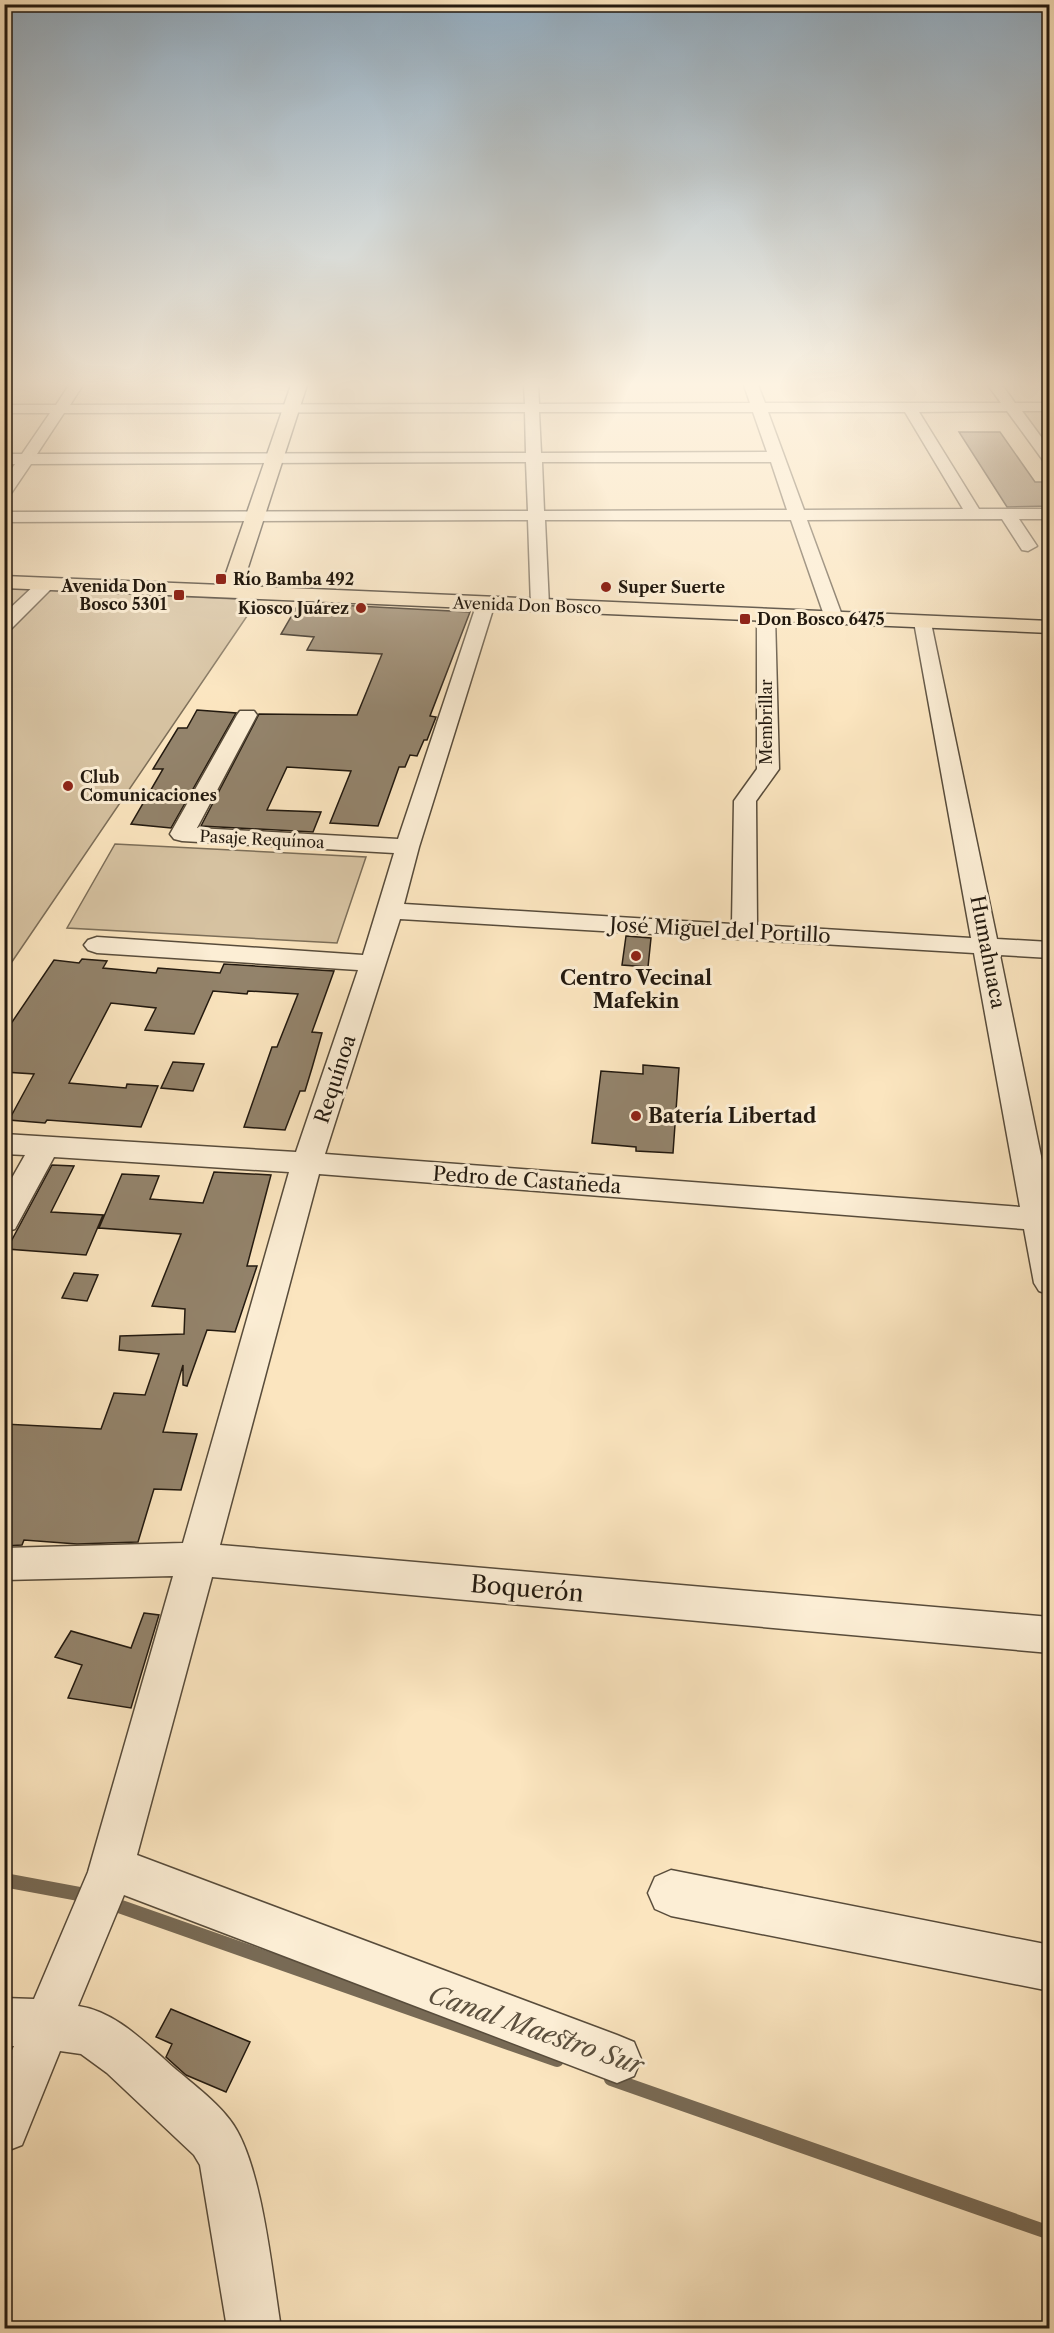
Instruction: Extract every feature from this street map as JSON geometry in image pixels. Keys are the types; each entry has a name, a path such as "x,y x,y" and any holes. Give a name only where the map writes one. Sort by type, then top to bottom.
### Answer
{"main road":[{"path":"240,593 271,494"},
{"path":"262,550 264,518"},
{"path":"240,593 256,572"},
{"name":"Avenida Don Bosco","path":"4,582 1050,627"}],"street":[{"path":"536,494 540,606"},
{"path":"790,494 834,618"},
{"path":"962,494 974,514"},
{"path":"1007,514 1028,546"},
{"path":"4,517 1050,514"},
{"path":"4,625 46,584"},
{"name":"Requínoa","path":"4,2127 26,2023 90,1925 111,1871 307,1163 390,912 407,847 486,603"},
{"name":"Membrillar","path":"744,930 745,801 768,769 766,615"},
{"name":"Humahuaca","path":"923,622 1044,1220 1050,1283"},
{"name":"Pasaje Requínoa","path":"247,715 182,834 407,847"},
{"name":"José Miguel del Portillo","path":"390,912 744,930 1050,950"},
{"path":"97,945 372,963"},
{"name":"Pedro de Castañeda","path":"4,1144 307,1163 1044,1220"},
{"path":"4,1221 44,1147"},
{"name":"Boquerón","path":"4,1564 198,1559 1050,1635"},
{"path":"111,1871 617,2059"},
{"path":"671,1893 1050,1968"},
{"path":"26,2023 91,2032 124,2056 212,2137 223,2156 230,2183 254,2328"}],"shaded area":[{"name":"Club Comunicaciones","path":"5,588 258,600 5,972"},
{"path":"115,844 366,857 337,943 67,928"}],"building":[{"path":"999,494 1050,494 1050,506 1007,507"},
{"path":"299,603 470,612 430,716 436,717 427,740 424,740 417,756 410,755 405,767 399,767 378,826 330,823 351,771 287,767 267,810 321,812 313,832 201,826 259,714 357,715 382,654 307,650 314,637 281,634"},
{"path":"197,710 236,713 171,828 131,824 163,769 153,769 178,728 187,728"},
{"name":"Centro Vecinal Mafekin","path":"626,936 651,938 648,967 622,965"},
{"path":"82,959 107,961 103,968 156,973 158,968 220,973 224,964 334,971 312,1032 322,1033 305,1091 300,1091 285,1130 244,1127 272,1047 277,1047 298,994 248,991 247,994 213,991 194,1034 145,1030 156,1008 111,1003 69,1083 126,1088 127,1084 158,1086 141,1127 47,1120 45,1123 9,1120 34,1074 4,1072 4,1034 54,960 79,963"},
{"path":"173,1062 204,1064 193,1091 161,1088"},
{"name":"Batería Libertad","path":"643,1065 679,1068 673,1153 636,1151 636,1147 592,1143 601,1071 643,1074"},
{"path":"52,1165 74,1166 51,1212 103,1215 86,1255 7,1249"},
{"path":"214,1172 271,1175 247,1266 257,1266 235,1332 207,1330 187,1386 183,1385 183,1365 163,1432 197,1434 181,1490 154,1489 138,1542 77,1544 24,1540 22,1545 4,1546 4,1424 101,1429 114,1393 145,1395 159,1354 119,1350 120,1336 184,1334 185,1309 152,1306 181,1234 99,1228 122,1174 159,1176 150,1199 203,1203"},
{"path":"74,1273 98,1275 87,1301 62,1298"},
{"path":"144,1613 159,1615 131,1708 68,1698 82,1665 55,1657 71,1631 131,1648"},
{"path":"171,2009 250,2042 226,2092 186,2075 166,2057 172,2044 156,2037"}],"waterway":[{"name":"Canal Maestro Sur","path":"4,1880 90,1896"},
{"name":"Canal Maestro Sur","path":"110,1903 557,2060"},
{"name":"Canal Maestro Sur","path":"611,2079 1050,2233"}],"place":[{"name":"Río Bamba 492","path":"221,579"},
{"name":"Super Suerte","path":"606,587"},
{"name":"Avenida Don Bosco 5301","path":"179,595"},
{"name":"Kiosco Juárez","path":"361,608"},
{"name":"Don Bosco 6475","path":"745,619"},
{"name":"Club Comunicaciones","path":"68,786"},
{"name":"Centro Vecinal Mafekin","path":"636,956"},
{"name":"Batería Libertad","path":"636,1116"}]}
